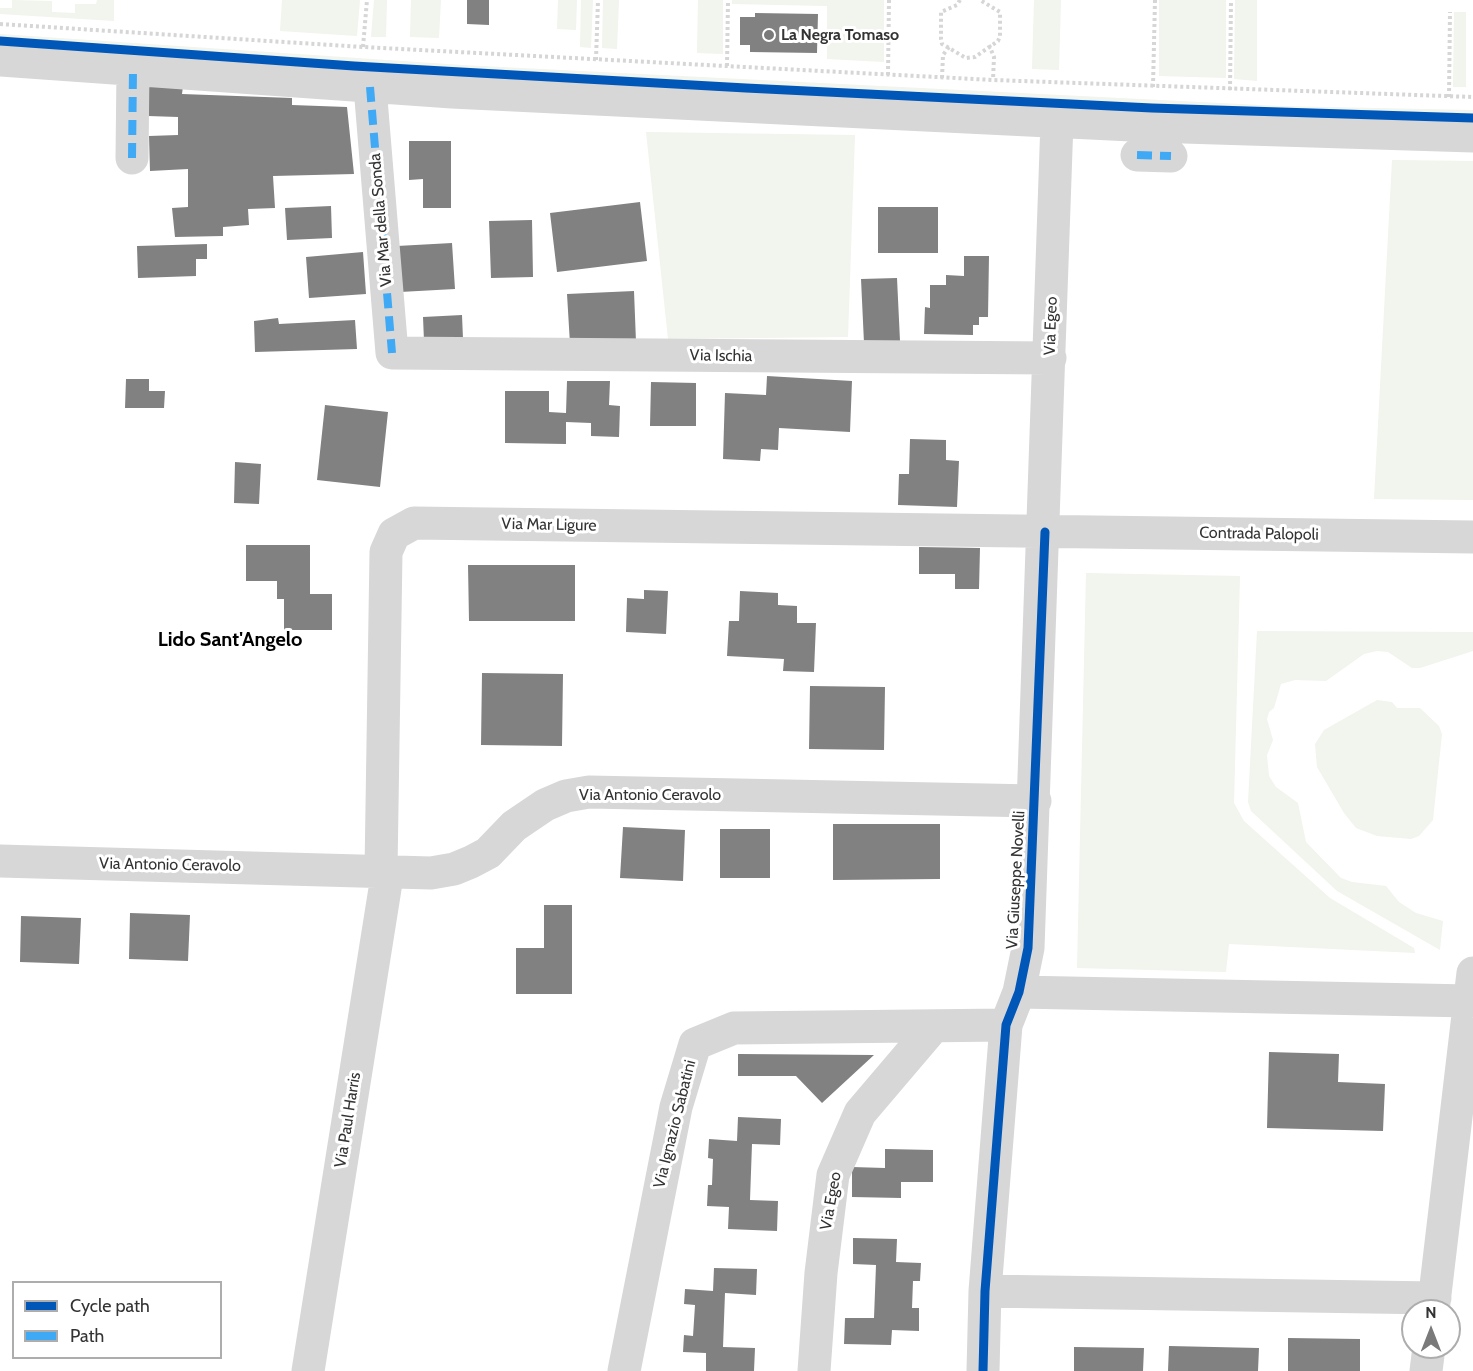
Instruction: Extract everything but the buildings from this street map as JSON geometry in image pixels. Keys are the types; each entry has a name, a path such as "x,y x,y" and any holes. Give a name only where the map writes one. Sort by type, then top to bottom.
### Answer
{"street":[{"path":"0,60 370,87 1057,121 1369,134 1473,135"},
{"path":"132,158 133,69"},
{"name":"Via Mar della Sonda","path":"370,87 392,353"},
{"name":"Via Egeo","path":"1044,531 1057,121"},
{"path":"1137,155 1171,156"},
{"name":"Via Ischia","path":"392,353 1050,358"},
{"name":"Via Mar Ligure","path":"385,870 386,552 394,534 414,523 1044,531"},
{"name":"Contrada Palopoli","path":"1044,531 1473,537"},
{"name":"Via Giuseppe Novelli","path":"983,1371 985,1291 1006,1025 1019,992 1028,948 1044,531"},
{"name":"Via Antonio Ceravolo","path":"0,861 431,873 454,869 488,854 514,826 545,805 566,796 589,792 1035,801"},
{"name":"Via Paul Harris","path":"308,1371 385,870"},
{"path":"1019,992 1470,996 1435,1299"},
{"name":"Via Ignazio Sabatini","path":"624,1371 676,1107 695,1044 734,1028 1006,1025"},
{"name":"Via Egeo","path":"814,1371 821,1273 833,1175 860,1113 934,1026"},
{"path":"985,1291 1401,1303"}],"path":[{"path":"363,47 367,0"},
{"path":"596,60 598,0"},
{"path":"727,66 728,0"},
{"path":"888,75 889,0"},
{"path":"960,0 957,5 941,12 941,39 942,44 966,58 975,57 989,45 998,41 1000,12 980,0"},
{"path":"1153,87 1155,0"},
{"path":"1230,90 1231,0"},
{"path":"1449,97 1450,12"},
{"path":"0,24 363,47 942,78 1473,97"},
{"path":"989,45 994,57 993,80"},
{"path":"942,78 943,55 950,47"}],"shaded area":[{"path":"12,0 52,1 52,12 75,13 75,4 96,4 97,0 114,0 114,21 0,14 0,8 12,8"},
{"path":"282,0 360,0 357,36 280,31"},
{"path":"374,0 387,0 386,37 371,37"},
{"path":"411,0 441,0 439,38 410,37"},
{"path":"558,0 577,0 576,30 557,29"},
{"path":"581,0 593,0 591,48 580,47"},
{"path":"603,0 619,0 617,49 602,48"},
{"path":"698,0 723,0 723,54 697,53"},
{"path":"732,0 884,0 884,62 827,59 827,6 732,4"},
{"path":"1034,0 1061,0 1059,70 1032,69"},
{"path":"1159,0 1226,0 1226,78 1159,76"},
{"path":"1235,0 1257,0 1257,81 1234,79"},
{"path":"1454,12 1466,12 1466,87 1453,87"},
{"path":"0,34 462,65 1280,106 1473,110 1473,125 1012,109 0,49"},
{"path":"646,132 855,135 848,337 668,339"},
{"path":"1392,160 1473,161 1473,500 1374,499"},
{"path":"1086,573 1240,576 1234,803 1244,821 1330,898 1414,948 1415,953 1229,944 1226,972 1077,968"},
{"path":"1257,631 1473,632 1473,651 1420,668 1412,668 1388,652 1377,651 1364,654 1326,681 1295,680 1281,684 1274,708 1269,712 1267,719 1273,740 1267,755 1269,776 1276,787 1298,803 1306,842 1341,878 1352,882 1386,886 1399,902 1416,913 1443,921 1440,950 1337,891 1251,811 1248,802"},
{"path":"1377,700 1392,702 1397,708 1420,708 1439,726 1442,734 1433,820 1419,836 1411,839 1377,836 1356,828 1344,813 1317,767 1315,744 1324,730"}],"marked path":[{"path":"132,158 133,69"},
{"path":"370,87 392,353"},
{"path":"1137,155 1171,156"}],"cycle path":[{"path":"0,41 354,66 746,88 1152,108 1473,118"},
{"path":"983,1371 985,1291 1006,1025 1019,992 1028,948 1045,532"}],"place":[{"name":"La Negra Tomaso","path":"769,35"}],"district":[{"name":"Lido Sant'Angelo","path":"230,640"}]}
